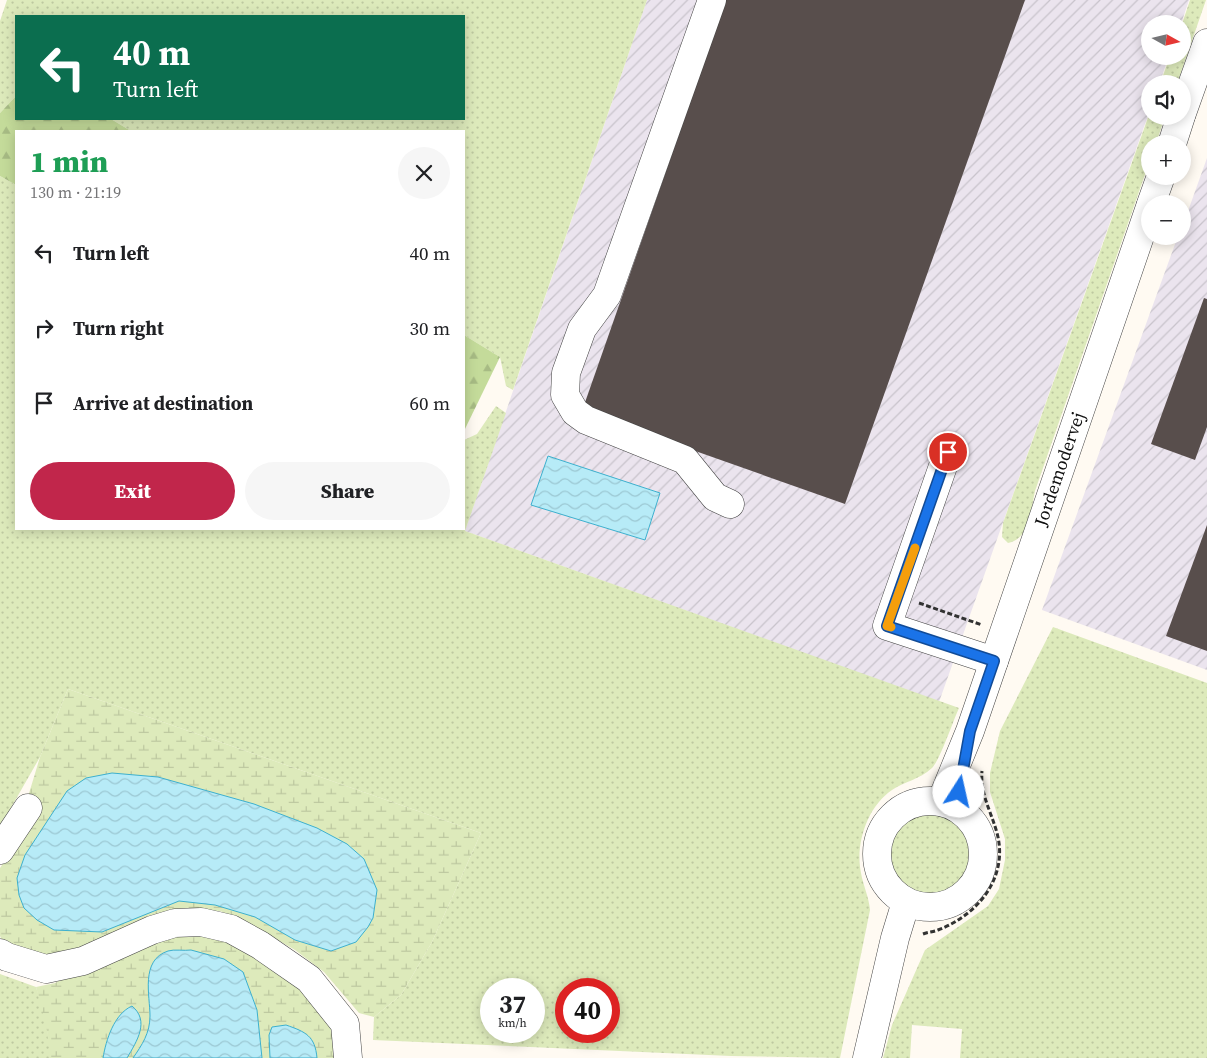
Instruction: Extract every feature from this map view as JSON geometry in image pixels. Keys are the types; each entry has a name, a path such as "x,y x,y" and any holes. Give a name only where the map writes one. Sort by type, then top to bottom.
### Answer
{"street":[{"path":"712,0 606,295 582,329 566,373 566,396 575,412 586,420 685,460 715,497 730,504"},
{"path":"1191,89 1207,43"},
{"name":"Jordemodervej","path":"947,804 1003,633 1141,233"},
{"path":"948,452 887,626 994,661"},
{"path":"926,801 947,804 967,816 976,829 982,844 980,868 974,883 956,899 942,905 915,904 892,891 880,872 877,858 880,835 888,822 905,807 926,801"},
{"path":"0,850 28,808"},
{"path":"867,1058 874,1028 915,904"},
{"path":"0,953 46,969 84,961 152,930 175,923 201,922 230,929 260,945 309,979 345,1024 348,1058"}],"path":[{"path":"898,595 1003,633"},
{"path":"920,935 944,927 976,907 994,883 998,871 999,846 997,834 983,798 981,784 984,763"}],"shaded area":[{"path":"647,0 1189,0 1184,15 1141,15 1141,65 1166,65 1162,75 1141,75 1141,125 1145,125 939,702 465,531"},
{"path":"1207,158 1207,670 1042,610 1175,245 1191,245 1191,203"}],"green space":[{"path":"7,0 647,0 513,390 506,386 500,357 465,336 465,130 129,130 113,120 465,120 465,15 15,15 15,97 0,113 0,21"},
{"path":"1190,0 1206,0 1191,43 1191,15 1185,15"},
{"path":"1167,65 1184,65 1180,75 1163,75"},
{"path":"15,97 15,120 113,120 129,130 15,130 15,184 0,176 0,113"},
{"path":"1145,125 1162,125 1159,135 1142,135"},
{"path":"1141,137 1141,185 1035,491 1028,522 1021,536 1008,543 1002,537 1003,523"},
{"path":"0,176 15,184 15,530 465,530 465,440 477,434 496,406 506,413 465,531 959,708 932,768 883,797 865,827 860,850 860,862 870,910 840,1058 731,1056 373,1040 374,1017 401,995 432,942 481,833 68,689 40,757 0,827"},
{"path":"465,336 500,357 465,429"},
{"path":"1053,627 1207,683 1207,1058 960,1058 962,1029 912,1025 910,1058 883,1058 892,1025 925,950 988,906 999,889 1005,860 1005,839 990,792 990,773 1000,731"},
{"path":"68,689 481,833 432,942 401,995 374,1017 359,1013 324,972 295,950 252,925 220,911 182,910 53,960 6,948 0,936 0,868 42,805 27,800 40,757"},
{"path":"922,811 938,811 947,814 961,823 970,837 973,854 970,871 961,885 947,894 938,897 922,897 906,890 894,878 887,862 887,846 894,830 906,818"},
{"path":"196,927 290,973 336,1030 342,1058 50,1058 47,1031 36,987 55,983 82,968"},
{"path":"0,974 36,987 44,1012 51,1052 50,1058 0,1058"}],"water":[{"path":"548,456 660,493 645,540 531,505"},
{"path":"112,773 158,777 254,804 317,828 347,844 364,859 377,890 373,918 368,927 356,942 331,951 295,940 255,917 215,905 179,901 102,932 54,930 37,920 24,908 19,895 17,878 25,855 67,791 86,778"},
{"path":"191,950 224,959 243,972 257,1010 262,1058 133,1058 149,1028 148,979 153,962 168,951"},
{"path":"132,1006 140,1018 141,1025 138,1038 131,1052 127,1058 103,1058 112,1028 120,1015"},
{"path":"286,1025 299,1030 312,1040 317,1058 270,1058 269,1035 272,1027"}],"building":[{"path":"726,0 1025,0 845,504 582,411"},
{"path":"1204,298 1207,299 1207,427 1195,460 1151,444"},
{"path":"1207,525 1207,651 1166,636"}],"slow traffic":[{"path":"891,627 887,626 915,548"}],"route":[{"path":"948,452 887,626 994,661 970,731 959,792"}]}
